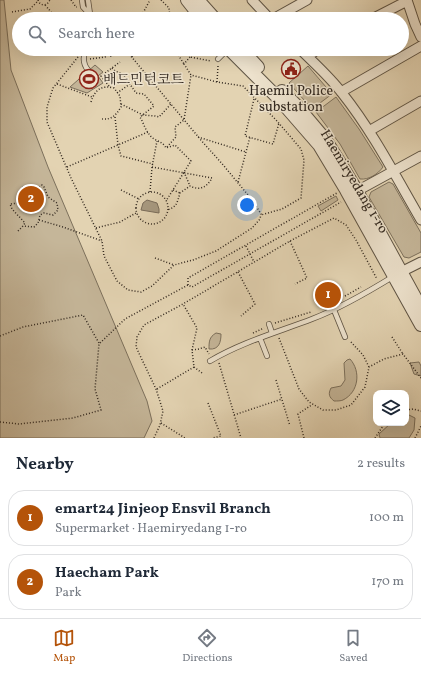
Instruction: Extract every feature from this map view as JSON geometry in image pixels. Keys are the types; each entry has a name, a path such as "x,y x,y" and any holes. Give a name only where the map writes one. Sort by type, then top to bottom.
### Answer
{"street":[{"path":"187,0 196,12"},
{"path":"198,0 209,12"},
{"path":"252,0 263,12"},
{"path":"286,12 307,0"},
{"path":"385,12 407,0 421,38"},
{"path":"409,53 421,46"},
{"name":"Haemiryedang 1-ro","path":"235,56 279,99 319,145 398,274 421,325"},
{"path":"248,56 298,107 325,139 358,191 398,274 421,308"},
{"path":"307,56 342,92 369,131 420,214"},
{"path":"342,92 404,56"},
{"path":"369,131 421,101"},
{"path":"358,191 421,156"},
{"path":"398,274 421,262"}],"lane":[{"path":"82,0 83,7 88,12"},
{"path":"88,0 90,12"},
{"path":"85,56 85,66 88,70"},
{"path":"218,61 222,56"},
{"path":"210,361 274,332 334,310 398,274"},
{"path":"334,310 345,337"},
{"path":"269,324 274,332"},
{"path":"260,338 267,356"}],"path":[{"path":"45,5 50,0"},
{"path":"144,12 150,0"},
{"path":"161,0 168,8 169,12"},
{"path":"12,12 30,9 38,1 45,5 50,12"},
{"path":"78,56 53,88 47,107 47,122 66,167 102,241 104,256 117,281 128,290 141,292 152,286 174,265 193,260 216,250 252,228 260,219 261,215"},
{"path":"84,60 106,56"},
{"path":"167,147 176,137 175,127 184,120 191,75 179,56"},
{"path":"132,57 198,137 238,182 253,201 261,215"},
{"path":"184,64 190,57 211,61"},
{"path":"217,82 218,61"},
{"path":"102,119 108,120 115,116 121,107 120,96 101,76 120,62"},
{"path":"112,68 123,74 136,93 144,94 154,106 140,116 148,132 157,141 167,147"},
{"path":"191,75 217,82 242,86 279,123 300,149 304,160 301,198 282,209 261,215"},
{"path":"57,84 92,97"},
{"path":"117,93 130,84"},
{"path":"91,102 92,97 99,89 106,86 110,87"},
{"path":"254,98 245,136 273,144 279,123"},
{"path":"121,104 142,115 155,116 159,118 171,104"},
{"path":"115,116 118,145 121,156 153,164"},
{"path":"66,167 148,132"},
{"path":"198,137 246,152"},
{"path":"238,182 250,137"},
{"path":"150,192 152,167 157,141"},
{"path":"166,201 191,161 175,145 167,147"},
{"path":"152,167 184,172 212,178 208,185 202,188 195,188 190,186 184,172"},
{"path":"18,231 25,223 12,209 10,204 24,201 22,191 23,187 28,186 36,189 42,185 44,186 48,197 57,203 58,210 53,215 44,213 40,215 39,220 34,227 23,226"},
{"path":"167,210 174,208 180,193 190,186"},
{"path":"121,190 139,199"},
{"path":"173,190 180,193"},
{"path":"188,285 188,278 341,190"},
{"path":"150,192 160,194 166,201 167,210 165,217 161,221 152,224 143,221 136,212 139,199 150,192"},
{"path":"99,344 125,319 188,285 192,286 346,199"},
{"path":"96,228 120,222 136,212"},
{"path":"154,438 163,411 156,389 136,348 137,337 144,325 334,218 346,225 356,240 377,278 371,282"},
{"path":"39,220 102,241"},
{"path":"290,242 307,278 295,284"},
{"path":"246,246 254,262"},
{"path":"155,258 174,265"},
{"path":"238,272 254,304 241,316"},
{"path":"342,298 366,285"},
{"path":"183,304 197,328 192,350 194,367 202,373"},
{"path":"252,334 269,324 316,310"},
{"path":"0,336 23,327 83,315 99,344 95,389 101,410 73,418 19,424 0,422"},
{"path":"274,332 299,389 309,402 323,410 336,410 351,405 365,387 369,367 363,355 351,342"},
{"path":"392,337 421,378"},
{"path":"192,350 205,347 209,354"},
{"path":"369,367 384,359 404,354"},
{"path":"217,357 241,438"},
{"path":"156,389 194,367"},
{"path":"276,380 290,426"},
{"path":"234,415 282,400"},
{"path":"208,403 221,436 213,438"},
{"path":"304,438 298,414 313,404"},
{"path":"409,410 421,411"},
{"path":"160,423 185,438"},
{"path":"375,438 383,426"},
{"path":"415,438 421,426"}],"shaded area":[{"path":"0,0 4,0 11,70 48,167 147,401 152,421 144,438 0,438"},
{"name":"배드민턴코트","path":"95,65 103,72 98,76 103,83 87,93 70,87"},
{"path":"308,66 332,94 312,109 289,83"},
{"path":"336,97 359,129 383,167 379,172 370,177 360,179 340,144 316,112"},
{"path":"389,182 393,184 421,233 421,252 409,258 404,257 369,197 371,192"},
{"path":"336,196 338,200 321,211 318,206"},
{"path":"147,200 157,203 159,213 141,210 143,203"},
{"path":"216,333 221,334 220,343 217,347 209,349 210,340"},
{"path":"350,359 356,369 357,381 355,387 348,396 342,400 334,401 329,394 330,390 331,388 341,386 345,380 344,363"},
{"path":"419,362 421,366 421,376 414,374 410,363"},
{"path":"409,415 415,418 414,430 409,438 380,438 379,434 388,426 409,426"}],"place":[{"name":"Haemil Police substation","path":"291,69"},
{"name":"배드민턴코트","path":"89,79"},
{"name":"Haecham Park","path":"31,199"},
{"name":"emart24 Jinjeop Ensvil Branch","path":"328,295"}]}
